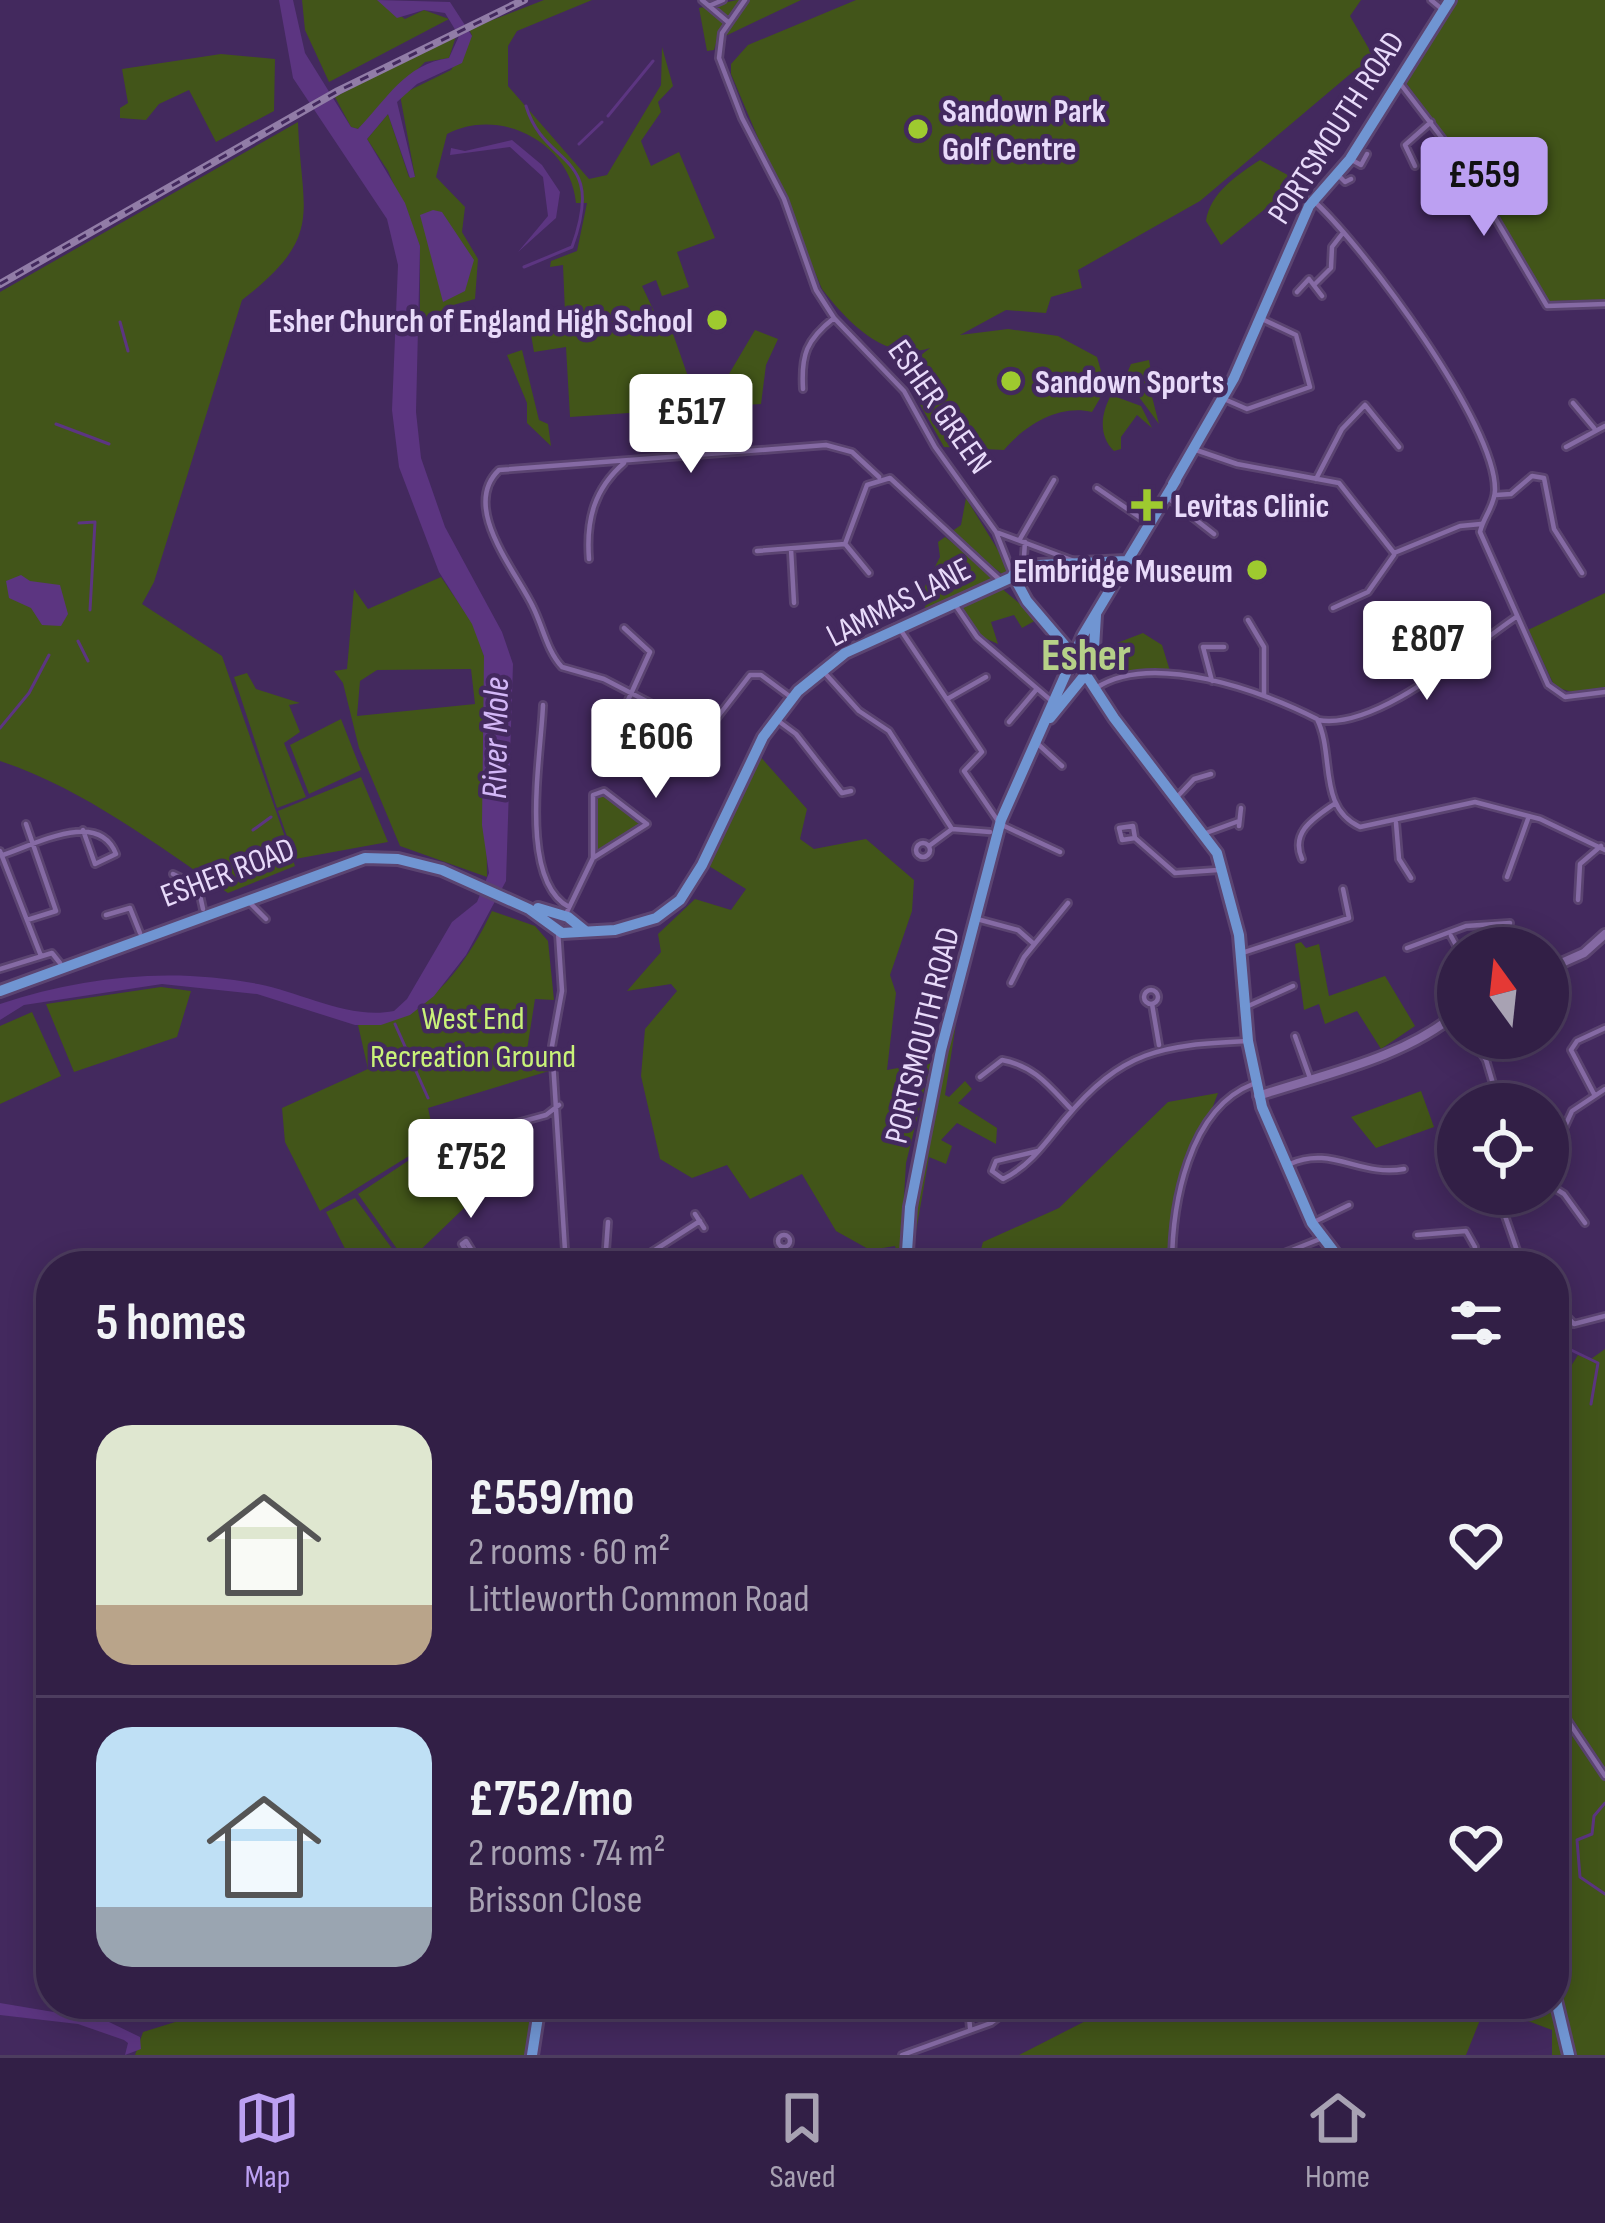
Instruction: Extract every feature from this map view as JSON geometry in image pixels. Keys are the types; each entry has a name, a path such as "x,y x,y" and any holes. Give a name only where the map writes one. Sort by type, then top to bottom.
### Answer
{"main road":[{"name":"PORTSMOUTH ROAD","path":"907,1251 910,1207 941,1049 997,825 1096,610 1224,399 1313,200 1356,162 1447,5"},
{"path":"1123,566 1075,561 1012,576 1073,655 1090,669 1125,729 1205,834 1224,868 1242,953 1248,1041 1257,1090 1312,1223 1332,1251"},
{"name":"LAMMAS LANE","path":"475,881 563,926 585,930 637,924 680,900 776,719 792,698 823,670 898,626 1012,576"},
{"path":"1047,719 1090,669 1096,610"},
{"name":"ESHER ROAD","path":"0,988 366,852 414,856 475,881"},
{"name":"ESHER ROAD","path":"0,988 338,864 373,857 418,863 475,881"},
{"path":"532,2055 538,2019"},
{"path":"1560,2019 1569,2055"}],"street":[{"path":"703,0 728,22 745,0"},
{"path":"709,6 723,0"},
{"path":"1431,0 1447,5"},
{"name":"ESHER GREEN","path":"728,22 719,43 721,68 784,199 816,290 834,318 897,380 996,532 1012,576"},
{"path":"1400,82 1468,172 1547,306 1605,304"},
{"path":"1415,160 1407,140 1431,122"},
{"path":"1367,154 1356,162 1369,170"},
{"path":"1337,174 1345,182 1351,178"},
{"path":"1313,200 1344,232 1477,425 1495,494 1481,524 1482,540 1555,693 1576,697 1605,692"},
{"path":"1315,284 1330,275 1334,242 1344,232"},
{"path":"1297,292 1306,278 1322,296"},
{"path":"803,389 802,356 813,334 834,318"},
{"path":"1224,399 1252,408 1310,387 1296,335 1260,318"},
{"path":"1573,402 1594,428"},
{"path":"1316,479 1336,438 1365,405 1399,447"},
{"path":"1566,447 1605,426"},
{"path":"792,698 761,675 750,675 706,731 632,692 562,667 502,556 486,506 486,488 499,470 826,446 851,452 866,471 898,484 944,533 1012,576 1023,540 1054,480"},
{"path":"1196,450 1237,464 1342,485 1394,553"},
{"path":"589,560 587,535 601,483 627,460"},
{"path":"845,544 866,485 866,471"},
{"path":"1495,494 1511,494 1532,476 1544,478 1554,529 1578,571"},
{"path":"866,485 879,478"},
{"path":"1097,488 1146,528"},
{"path":"1166,497 1214,534"},
{"path":"1337,604 1368,592 1394,553 1460,526 1481,524"},
{"path":"996,532 1075,561"},
{"path":"757,550 845,544"},
{"path":"845,544 869,573"},
{"path":"791,549 794,603"},
{"path":"953,601 977,637 1054,703"},
{"path":"1323,731 1331,722 1405,693 1516,617"},
{"path":"1248,620 1264,647 1264,694"},
{"path":"898,626 982,752 964,771 997,825"},
{"path":"624,628 650,652 623,718 632,733"},
{"path":"1212,681 1202,645 1224,647"},
{"path":"823,670 859,712 889,731 952,830"},
{"path":"1098,687 1114,678 1176,675 1264,694 1331,722"},
{"path":"947,700 986,677"},
{"path":"1009,722 1036,689"},
{"path":"543,705 538,862 563,926"},
{"path":"776,719 796,734 842,793 851,791"},
{"path":"1317,719 1336,803 1360,827 1475,802 1529,816 1603,848"},
{"path":"1034,742 1063,766"},
{"path":"1177,797 1194,779 1211,774"},
{"path":"565,1251 561,1123 552,1046 562,991 563,926 593,858 593,795 604,791 648,821 643,830 593,858"},
{"path":"1301,859 1297,846 1302,830 1336,803"},
{"path":"1205,834 1239,823 1241,808"},
{"path":"1507,877 1529,816"},
{"path":"1395,822 1399,859 1412,872"},
{"path":"26,824 56,911 27,920"},
{"path":"928,846 952,830 997,825 1060,851"},
{"path":"41,956 2,853 82,830 100,835 116,854 97,866 82,830"},
{"path":"1136,838 1174,873 1224,868"},
{"path":"1578,900 1580,864 1603,848"},
{"path":"173,874 198,886 203,909"},
{"path":"1242,953 1349,918 1343,889"},
{"path":"247,898 266,919"},
{"path":"1011,983 1034,944 1068,903"},
{"path":"106,915 130,908 140,933"},
{"path":"977,919 1018,931 1034,944"},
{"path":"1464,927 1510,922"},
{"path":"1569,960 1605,934"},
{"path":"1407,948 1437,939"},
{"path":"0,969 54,953 60,963"},
{"path":"1246,1007 1293,986"},
{"path":"1152,1004 1160,1048"},
{"path":"1173,1251 1177,1208 1203,1130 1223,1101 1374,1058 1437,1028"},
{"path":"1594,1094 1571,1050 1577,1041 1605,1028"},
{"path":"1295,1036 1310,1078"},
{"path":"1038,1151 997,1161 992,1171 1003,1179 1038,1151 1119,1065 1160,1048 1248,1041"},
{"path":"980,1077 996,1063 1010,1061 1034,1070 1072,1110"},
{"path":"1569,1118 1605,1089"},
{"path":"469,1136 546,1115 559,1105"},
{"path":"546,1115 561,1123"},
{"path":"1286,1166 1323,1154 1372,1173 1404,1169"},
{"path":"1569,1201 1585,1222"},
{"path":"1312,1223 1349,1205"},
{"path":"1505,1215 1517,1251"},
{"path":"653,1251 700,1221"},
{"path":"607,1251 608,1222"},
{"path":"1417,1235 1466,1231 1474,1251"},
{"path":"1288,1251 1321,1238"},
{"path":"779,1251 782,1246"},
{"path":"1569,1317 1574,1324 1605,1316"},
{"path":"1569,1722 1605,1776"},
{"path":"969,2019 970,2031"},
{"path":"902,2055 1001,2019"}],"green space":[{"path":"302,0 378,0 405,19 424,10 449,19 329,82 305,30"},
{"path":"544,0 592,0 517,31 508,46 508,86 589,179 607,175 661,85 662,47 673,86 658,102 661,112 641,141 651,166 679,152 715,238 677,252 689,287 662,296 656,280 642,286 663,330 671,328 692,388 729,374 755,330 778,339 766,365 761,404 570,417 566,347 534,352 528,317 565,312 563,265 550,267 551,261 577,251 587,203 576,203 571,182 547,147 510,128 468,126 447,134 436,177 465,207 462,232 478,259 475,299 446,307 420,327 420,246 388,171 367,139 388,114 409,177 415,177 400,95 451,70 472,36 469,29"},
{"path":"737,0 801,0 717,40 714,50 707,51 699,8"},
{"path":"856,0 1361,0 1350,16 1376,61 1355,70 1200,201 1078,270 1082,288 1051,297 1046,313 1006,310 960,335 1008,329 1058,336 1097,357 1106,388 1092,412 1055,414 1022,432 1004,450 944,447 901,371 930,348 898,350 868,336 822,289 731,74 731,64 748,45"},
{"path":"1456,0 1605,0 1605,300 1547,301 1469,169 1406,83"},
{"path":"457,33 449,58 425,62 358,129 351,127 335,97"},
{"path":"221,54 275,59 274,111 216,142 189,90 159,104 146,120 120,118 120,108 128,103 122,69"},
{"path":"298,122 303,221 287,258 242,300 154,582 142,604 222,656 295,866 228,893 90,802 0,761 0,292"},
{"path":"1260,160 1299,181 1221,245 1206,221 1213,202"},
{"path":"522,350 539,420 548,424 551,446 527,423 527,403 507,355"},
{"path":"1149,360 1153,383 1149,385 1159,424 1125,378 1131,364"},
{"path":"1111,395 1141,406 1152,428 1137,415 1121,437 1121,449 1114,451 1103,424"},
{"path":"966,498 1009,568 1005,576 948,534 961,525"},
{"path":"945,537 991,570 995,579 924,610 927,601 921,594 940,557 938,542"},
{"path":"441,577 473,624 484,656 487,877 400,846 359,748 343,683 334,671 347,669 354,589 368,609","holes":["471,669 475,704 357,716 360,681 377,670"]},
{"path":"1000,587 1038,619 1022,628 1014,615 991,622 998,644 978,635 959,605"},
{"path":"1605,593 1605,687 1572,692 1555,687 1528,630"},
{"path":"1143,633 1162,645 1170,671 1124,671 1117,643"},
{"path":"247,673 256,689 300,703 289,705 300,732 284,743 306,797 277,808 234,677"},
{"path":"341,719 361,770 309,794 290,745"},
{"path":"757,753 807,809 800,839 814,849 866,839 914,880 912,911 890,975 896,993 887,1070 931,1062 906,1163 901,1251 895,1246 870,1250 836,1231 802,1174 750,1199 727,1165 692,1178 660,1159 641,1076 645,1029 677,991 671,984 627,991 661,952 658,934 695,899 731,910 746,889 709,866"},
{"path":"361,777 388,842 295,859 278,811"},
{"path":"599,794 645,821 594,855 595,800"},
{"name":"West End Recreation Ground","path":"492,911 535,926 548,941 554,1000 535,999 527,1050 548,1050 549,1071 428,1108 435,1140 320,1211 285,1142 282,1108 368,1069 358,1025 403,1015 440,989 469,952"},
{"path":"1301,942 1306,948 1319,944 1329,996 1385,976 1415,1026 1381,1049 1357,1011 1325,1024 1319,1004 1304,1010 1295,944"},
{"path":"963,978 945,1095 949,1097 965,1081 972,1089 958,1103 997,1128 996,1144 957,1123 941,1140 952,1146 946,1164 929,1157 914,1243 914,1203"},
{"path":"161,987 191,991 177,1037 74,1072 46,1004"},
{"path":"32,1012 61,1076 0,1104 0,1026"},
{"path":"1421,1091 1434,1127 1376,1148 1351,1117"},
{"path":"1218,1093 1175,1206 1171,1251 981,1251 983,1242 1059,1208 1168,1102"},
{"path":"441,1139 464,1208 419,1251 398,1251 358,1194"},
{"path":"355,1198 394,1251 346,1251 326,1212"},
{"path":"1605,1349 1605,2055 1572,2055 1563,2019 1569,2019 1569,1369 1578,1355 1591,1359"},
{"path":"185,2019 530,2019 526,2055 135,2055 143,2032"},
{"path":"1089,2019 1480,2019 1466,2055 1019,2055"},
{"path":"1523,2019 1553,2019 1563,2055 1552,2055 1552,2030"}],"water":[{"name":"River Mole","path":"279,0 293,0 305,53 351,127 358,129 409,75 449,58 459,36 445,13 424,10 397,18 377,0 450,2 472,36 462,63 417,84 397,102 415,177 410,178 388,114 367,139 405,203 420,246 416,412 421,458 445,527 502,632 513,664 506,881 466,955 434,996 410,1015 381,1025 355,1025 257,994 162,984 24,1005 0,1020 0,1004 32,994 160,975 274,988 360,1012 394,1011 407,999 452,922 477,902 489,873 482,825 484,656 472,624 439,572 399,467 392,410 398,265 387,219 293,78"},
{"path":"512,140 542,165 560,192 556,218 518,252 548,216 543,177 510,147 450,155 451,148 465,151"},
{"path":"442,212 474,260 465,291 443,302 420,215"},
{"path":"21,575 60,585 68,614 61,626 42,625 31,608 9,598 6,581"},
{"path":"0,2003 36,2009 36,2019 107,2021 140,2037 141,2049 125,2055 128,2043 124,2040 78,2024 0,2015"}],"waterway":[{"path":"608,116 653,61"},
{"path":"524,267 572,247 582,193 578,177 535,126 526,106"},
{"path":"579,144 602,122"},
{"path":"120,322 128,351"},
{"path":"56,424 109,444"},
{"path":"79,523 95,522 90,610"},
{"path":"78,641 88,661"},
{"path":"0,728 29,693 49,655"},
{"path":"253,830 271,817"},
{"path":"395,1024 428,1098"},
{"path":"1569,1349 1598,1363 1591,1404"},
{"path":"1605,1803 1594,1816 1592,1834 1577,1840 1580,1877 1605,1894"}],"railway":[{"path":"0,284 338,91 524,0"}],"place":[{"name":"Sandown Park Golf Centre","path":"918,129"},
{"name":"Esher Church of England High School","path":"717,320"},
{"name":"Sandown Sports","path":"1011,381"},
{"name":"Levitas Clinic","path":"1147,505"},
{"name":"Elmbridge Museum","path":"1257,570"}],"district":[{"name":"Esher","path":"1086,654"}]}
